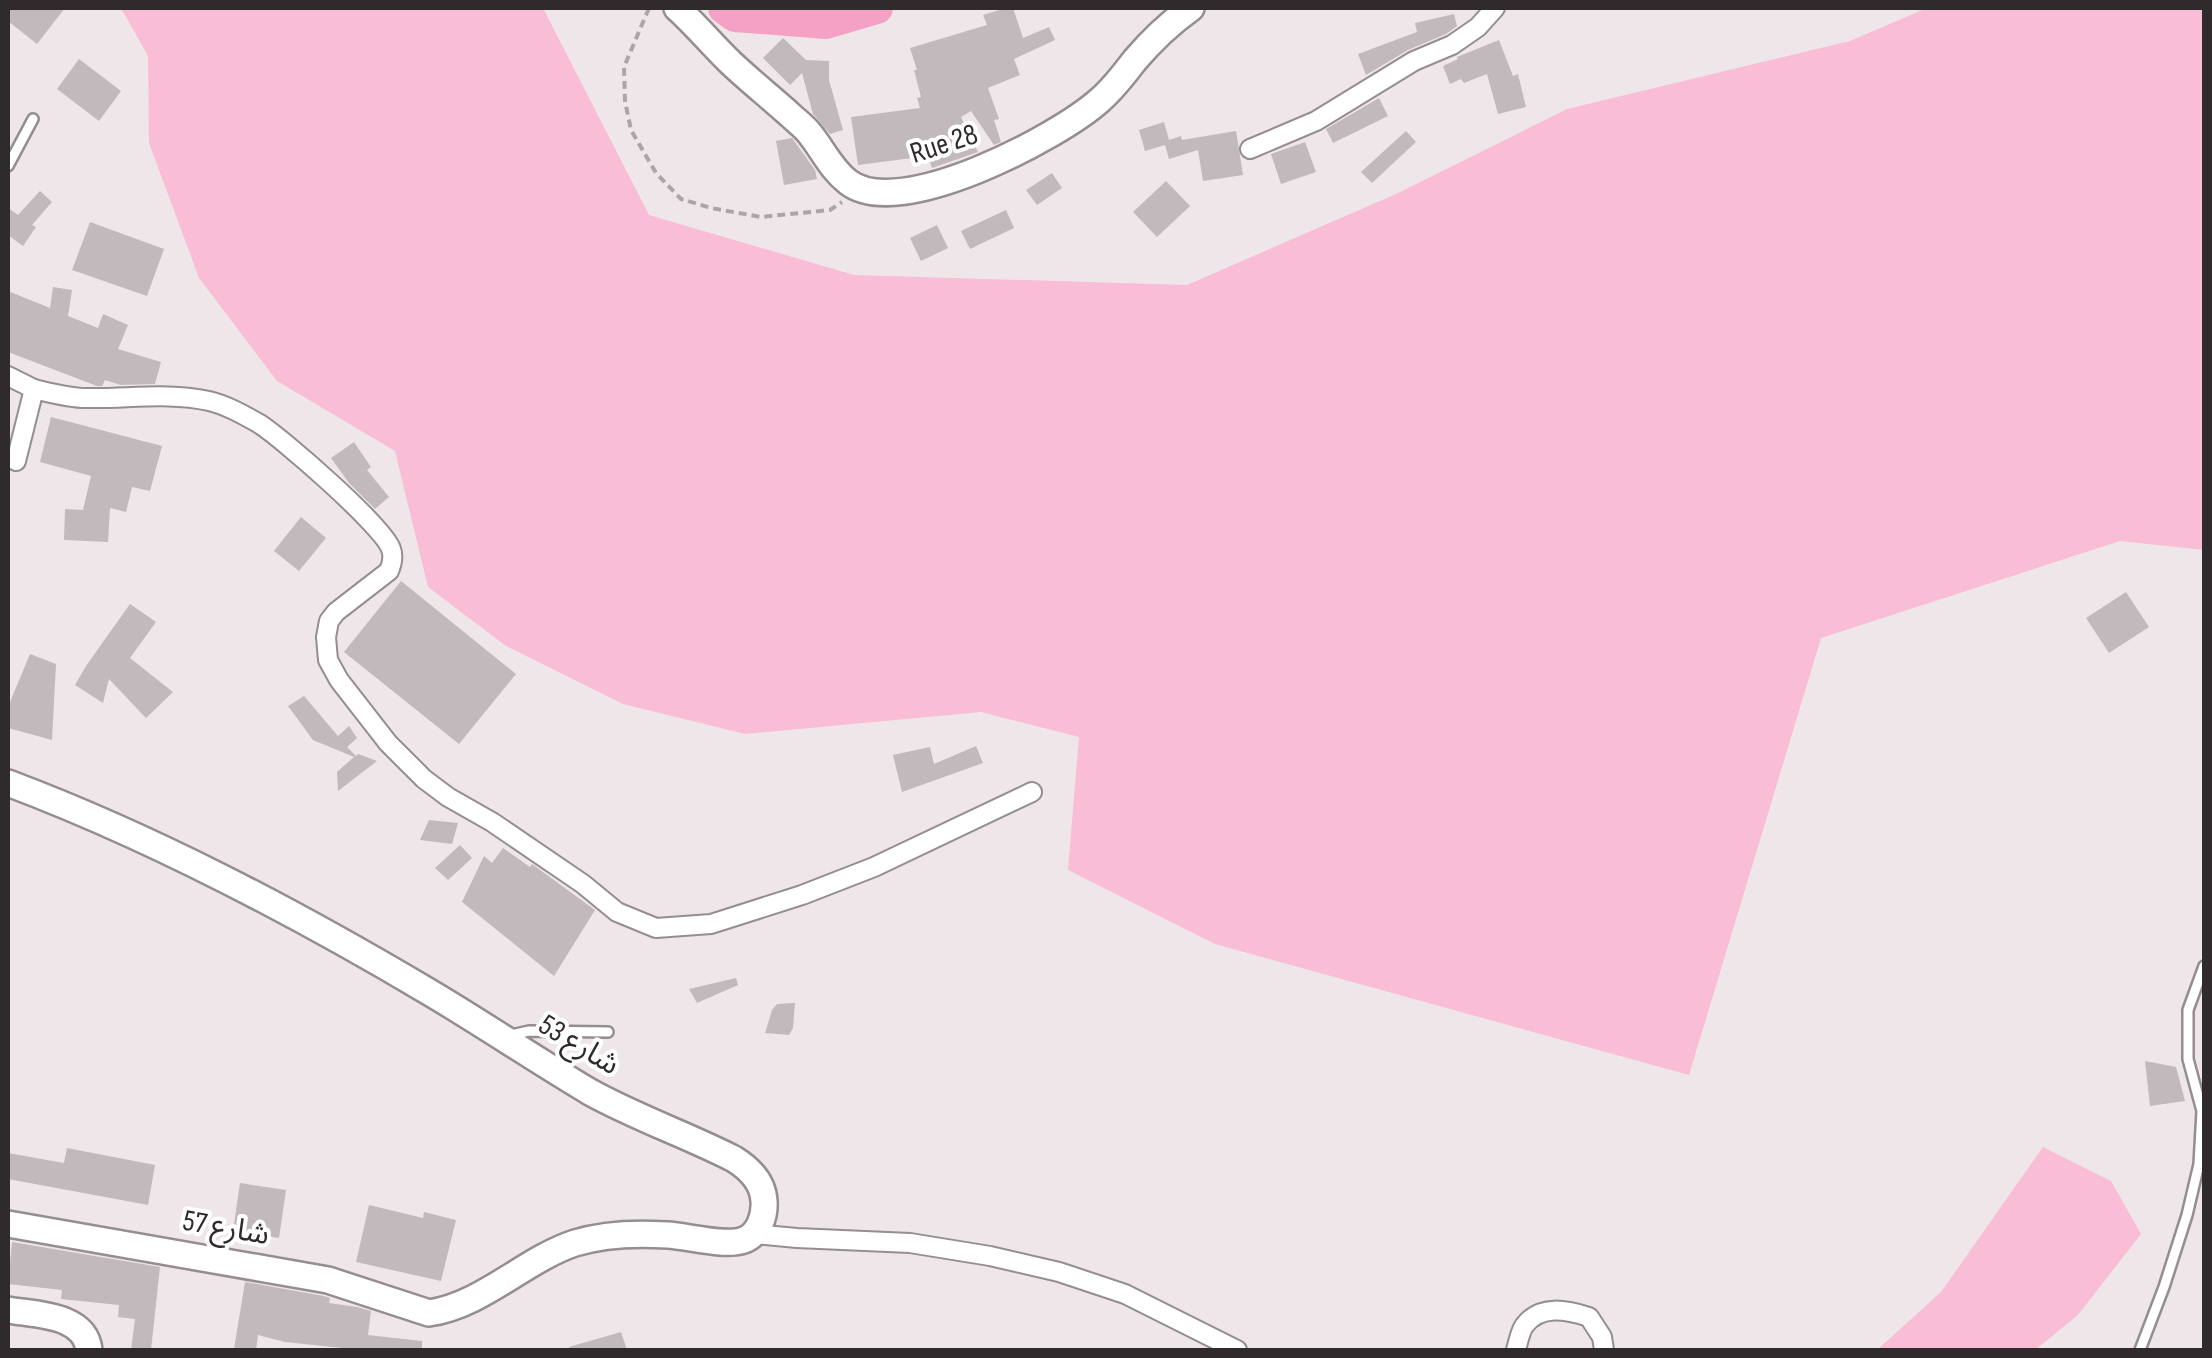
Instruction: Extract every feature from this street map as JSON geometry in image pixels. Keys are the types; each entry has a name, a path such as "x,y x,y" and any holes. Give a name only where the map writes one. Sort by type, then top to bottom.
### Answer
{"street":[{"path":"677,8 809,132 828,162 856,186"},
{"name":"Rue 28","path":"856,186 886,192 919,189 1009,156 1047,137 1103,98 1152,41 1191,8"},
{"path":"1250,149 1316,121 1414,61 1452,45 1478,27 1495,8"},
{"path":"8,376 34,389 82,398 164,396 226,406 261,425 326,481 375,525 391,549 393,563 389,571 329,621 328,660 339,680 388,743 424,779 583,884 617,912 637,921 656,928 711,924 802,895 874,867 1032,792"},
{"path":"16,461 34,389"},
{"name":"شارع 53","path":"8,783 191,861 410,982 589,1091 748,1168 764,1194 765,1207 754,1234"},
{"name":"شارع 57","path":"8,1224 328,1280 429,1313 460,1303 551,1252 579,1242 626,1234 737,1242 754,1234"},
{"path":"754,1234 910,1243 1058,1272 1125,1294 1237,1350"},
{"path":"8,1310 70,1322 82,1331 89,1350"},
{"path":"1516,1350 1523,1327 1541,1312 1568,1310 1589,1316 1602,1337 1604,1350"}],"lane":[{"path":"8,166 33,118"},
{"path":"2140,1350 2164,1287 2202,1161 2202,1111 2188,1060 2188,1010 2204,966"},
{"path":"503,1037 528,1031 608,1032"}],"path":[{"path":"649,8 624,67 625,101 631,130 656,173 681,199 761,217 830,210 856,186"}],"shaded area":[{"path":"121,8 543,8 649,215 854,275 1187,285 1396,194 1567,109 1850,41 1927,8 2204,8 2204,550 2120,541 1821,638 1689,1075 1215,944 1068,870 1079,737 981,712 745,734 623,704 506,646 428,587 395,451 277,381 199,278 149,143 148,56"},
{"path":"2043,1147 2111,1181 2141,1234 2078,1315 2035,1350 1877,1350 1941,1292"}],"building":[{"path":"8,8 65,8 37,44 8,21"},
{"path":"1013,8 1023,38 1049,27 1055,40 1014,59 1020,75 988,88 999,119 994,120 1001,142 994,145 971,111 961,117 978,152 932,168 928,156 858,165 851,117 920,108 917,70 910,48 987,25 983,15"},
{"path":"1454,14 1457,26 1446,34 1408,50 1366,75 1358,54 1417,32 1415,23"},
{"path":"783,38 806,60 829,61 829,80 843,130 830,134 813,114 802,73 790,85 763,58"},
{"path":"1499,40 1513,76 1518,74 1526,107 1498,114 1487,74 1450,84 1443,66"},
{"path":"79,59 121,91 99,121 57,89"},
{"path":"1379,98 1388,116 1333,143 1326,129"},
{"path":"1164,122 1169,140 1236,131 1243,175 1203,181 1198,150 1169,159 1165,145 1145,151 1139,130"},
{"path":"1406,131 1416,142 1372,183 1361,172"},
{"path":"792,138 817,179 784,185 776,141"},
{"path":"1305,142 1316,172 1281,184 1271,154"},
{"path":"1052,173 1062,188 1037,205 1026,190"},
{"path":"1166,181 1190,206 1157,237 1133,212"},
{"path":"40,191 52,202 32,225 36,227 23,246 8,235 8,208 18,215"},
{"path":"1006,210 1014,228 970,249 961,231"},
{"path":"90,222 164,249 147,296 72,270"},
{"path":"937,225 948,248 921,261 910,238"},
{"path":"53,287 72,290 68,316 98,328 103,314 128,325 118,349 161,362 155,384 121,385 105,380 97,386 8,352 8,291 50,308"},
{"path":"51,417 162,446 150,491 132,487 126,512 110,508 108,542 64,540 65,509 83,510 91,476 40,462"},
{"path":"354,442 371,467 367,470 389,497 375,509 331,458"},
{"path":"301,517 326,538 299,571 274,551"},
{"path":"401,581 516,674 459,744 344,652"},
{"path":"2126,592 2149,627 2109,653 2086,618"},
{"path":"130,604 156,622 130,658 173,692 146,718 109,679 103,703 75,685"},
{"path":"30,654 56,664 52,740 8,728 8,707"},
{"path":"304,696 338,736 349,726 357,738 347,747 356,756 377,761 338,791 337,772 354,757 313,740 288,706"},
{"path":"976,746 983,763 902,792 893,755 930,747 934,764"},
{"path":"429,820 458,823 452,844 420,840"},
{"path":"460,845 472,858 448,880 435,868"},
{"path":"503,848 595,910 554,976 462,902 484,856 492,863"},
{"path":"736,978 738,985 697,1003 689,989"},
{"path":"795,1003 789,1035 765,1033 777,1004"},
{"path":"2145,1061 2176,1067 2185,1101 2150,1106"},
{"path":"67,1148 155,1165 148,1205 8,1179 8,1153 64,1163"},
{"path":"240,1183 286,1190 279,1238 233,1231"},
{"path":"369,1205 423,1218 424,1212 456,1220 441,1281 356,1262"},
{"path":"12,1242 160,1267 151,1350 131,1350 135,1319 118,1317 119,1305 61,1299 62,1290 8,1284"},
{"path":"245,1282 324,1296 330,1298 329,1303 371,1311 368,1335 422,1341 422,1350 342,1350 258,1335 256,1350 234,1349"},
{"path":"621,1332 627,1350 569,1347"}],"waterway":[{"path":"724,8 735,16 826,23 877,8"}]}
